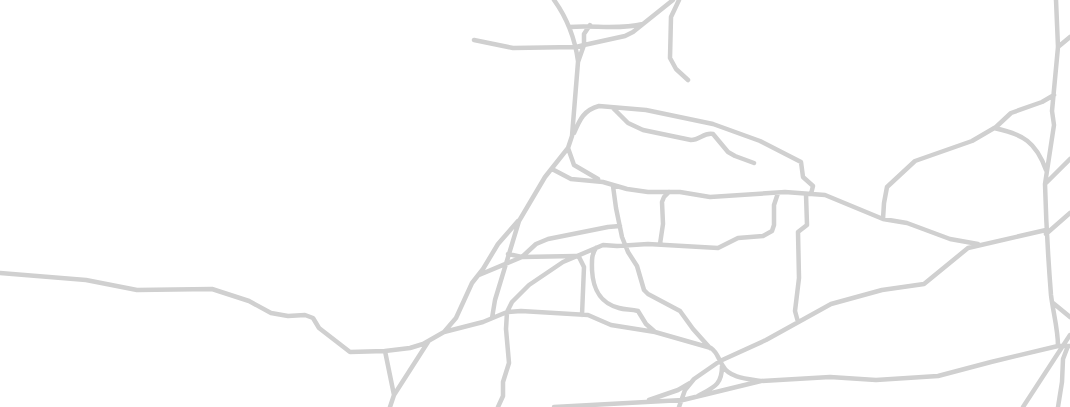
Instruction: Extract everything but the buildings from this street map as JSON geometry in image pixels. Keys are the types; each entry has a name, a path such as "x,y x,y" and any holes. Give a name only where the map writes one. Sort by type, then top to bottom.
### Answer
{"street":[{"path":"554,0 569,27 576,46 578,62 572,136"},
{"path":"474,40 513,48 584,45 625,36 645,24 673,0"},
{"path":"679,0 671,17 670,58 676,69 688,80"},
{"path":"1052,116 1058,47 1056,0"},
{"path":"569,27 590,26 625,28 645,24"},
{"path":"578,62 584,45 584,34 590,26"},
{"path":"1058,47 1070,37"},
{"path":"883,219 887,187 915,161 970,142 994,128 1011,113 1048,99 1054,95"},
{"path":"1048,99 1054,128 1046,172 1046,232 1053,303 1060,346"},
{"path":"444,332 456,318 469,289 498,244 519,220 552,169 568,148 581,118 589,110 599,106 667,113 712,124 760,141 801,162 803,177 813,186 809,194 807,225 799,231 798,235 799,278 795,311 798,322"},
{"path":"613,108 628,122 655,134 691,140 697,140 706,134 713,134 728,152 754,163"},
{"path":"994,128 1018,136 1032,144 1040,155 1046,172"},
{"path":"568,148 574,165 603,182 613,186 637,191 669,192 710,197 778,193 830,196 883,219 907,223 950,239 978,244"},
{"path":"1046,184 1070,159"},
{"path":"552,169 571,179 603,182"},
{"path":"613,186 625,246 637,266 646,292 680,310 693,329 717,353 724,369 741,378 761,381"},
{"path":"660,244 663,224 662,202 664,197 669,192"},
{"path":"498,407 503,396 503,382 509,363 506,329 507,312 512,302 529,284 576,256 597,247 607,245 625,246 660,244 718,248 738,238 763,236 772,231 774,225 774,205 778,193"},
{"path":"644,401 678,390 721,363 758,345 836,302 882,290 924,284 938,274 963,250 978,244 1046,232 1070,212"},
{"path":"492,318 495,300 519,220"},
{"path":"479,275 522,257 530,252 536,244 548,239 620,226"},
{"path":"597,247 593,253 592,264 595,287 598,296 617,308 638,311 646,324 655,332"},
{"path":"508,254 522,257 576,256 581,259 584,267 582,315"},
{"path":"0,273 86,280 137,290 212,289 249,301 271,313 288,316 305,315 313,318 319,328 350,352 385,351 410,348 444,332 507,312 539,311 582,315 619,327 655,332 711,348"},
{"path":"1053,303 1070,317"},
{"path":"1023,407 1060,346 1070,335"},
{"path":"390,407 394,395 429,340"},
{"path":"554,407 683,400 761,381 830,377 876,380 938,376 1060,346 1069,346 1063,359 1062,382 1058,407"},
{"path":"385,351 394,395"},
{"path":"695,398 719,383 721,379 721,363"},
{"path":"679,407 683,400 685,390 693,381"},
{"path":"630,407 633,402"}]}
